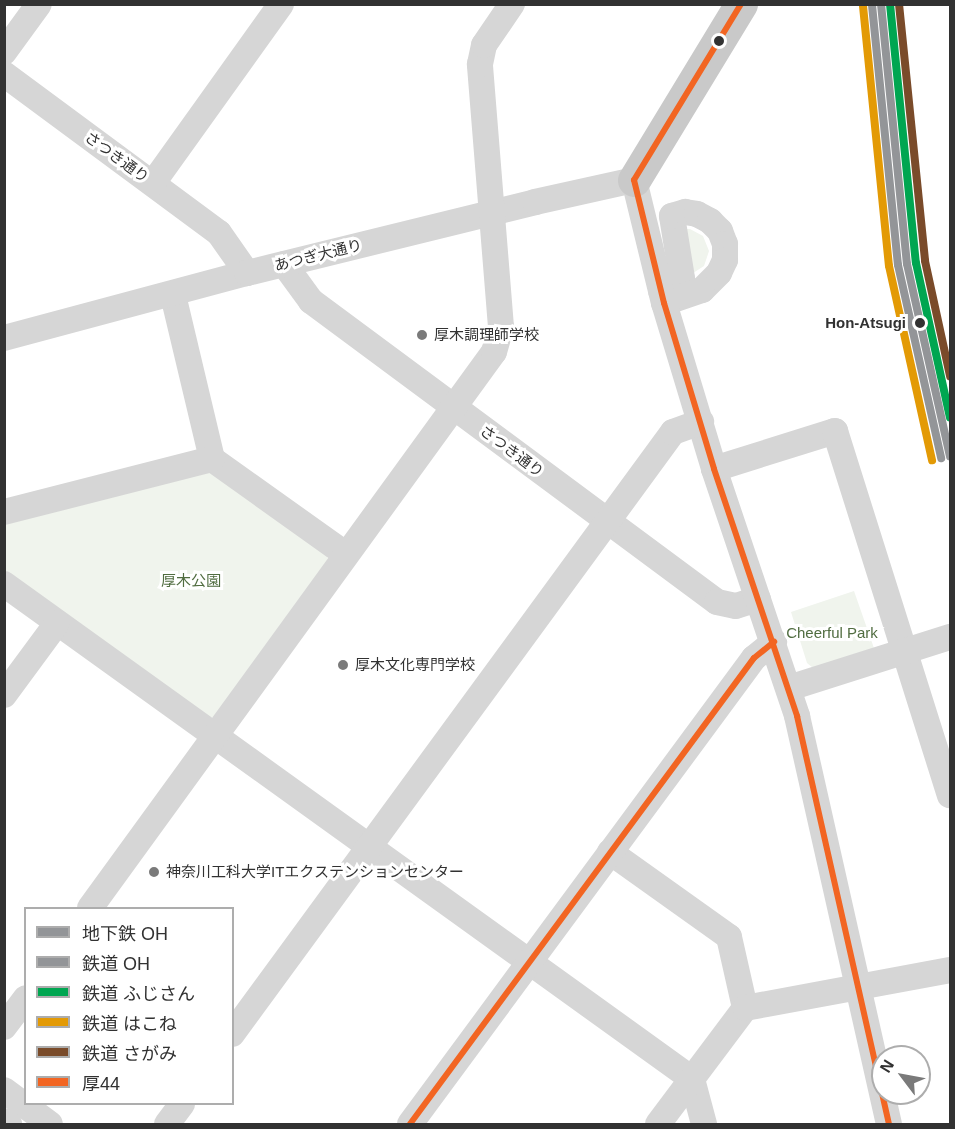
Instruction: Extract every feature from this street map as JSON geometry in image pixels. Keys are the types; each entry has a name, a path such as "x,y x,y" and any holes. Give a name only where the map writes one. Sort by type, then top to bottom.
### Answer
{"main road":[{"path":"634,180 741,4"}],"street":[{"path":"4,52 39,4"},
{"path":"153,183 281,4"},
{"path":"91,907 345,554 494,352 501,327 480,64 484,45 512,4"},
{"name":"さつき通り","path":"4,74 219,233 247,273"},
{"path":"634,180 662,297 714,469 789,688 889,1125"},
{"name":"あつぎ大通り","path":"4,338 247,273 492,212 634,180"},
{"name":"さつき通り","path":"284,264 310,301 717,602 736,606 759,599"},
{"path":"173,294 212,459 345,554"},
{"path":"234,1031 673,432 700,422"},
{"path":"714,469 835,431 951,795"},
{"path":"4,512 212,459"},
{"path":"4,584 692,1079 704,1125"},
{"path":"4,695 57,623"},
{"path":"789,688 951,637"},
{"path":"410,1125 754,658 774,642"},
{"path":"610,852 729,937 745,1008"},
{"path":"658,1125 745,1008 951,970"},
{"path":"4,1027 24,1001"},
{"path":"4,1090 50,1125"},
{"path":"167,1125 181,1105"},
{"path":"4,1121 9,1125"}],"green space":[{"path":"683,229 690,229 703,236 709,251 704,266 690,275"},
{"name":"厚木公園","path":"211,471 327,556 329,562 216,717 208,718 5,571 5,522"},
{"name":"Cheerful Park","path":"854,591 876,654 819,673 807,663 791,612"}],"metro line":[{"name":"OH","path":"881,4 907,264 950,456"}],"rail line":[{"name":"ふじさん","path":"890,4 916,263 950,417"},
{"name":"さがみ","path":"899,4 925,261 950,376"},
{"name":"OH","path":"872,5 898,265 941,458"},
{"name":"はこね","path":"863,6 889,266 932,460"}],"transit line":[{"name":"厚44","path":"741,4 634,180 664,303 714,469 797,716 889,1124"},
{"name":"厚44","path":"410,1124 754,658 774,642"}],"place":[{"name":"Hon-Atsugi","path":"920,323"},
{"name":"厚木調理師学校","path":"422,335"},
{"name":"厚木文化専門学校","path":"343,665"},
{"name":"神奈川工科大学ITエクステンションセンター","path":"154,872"}]}
